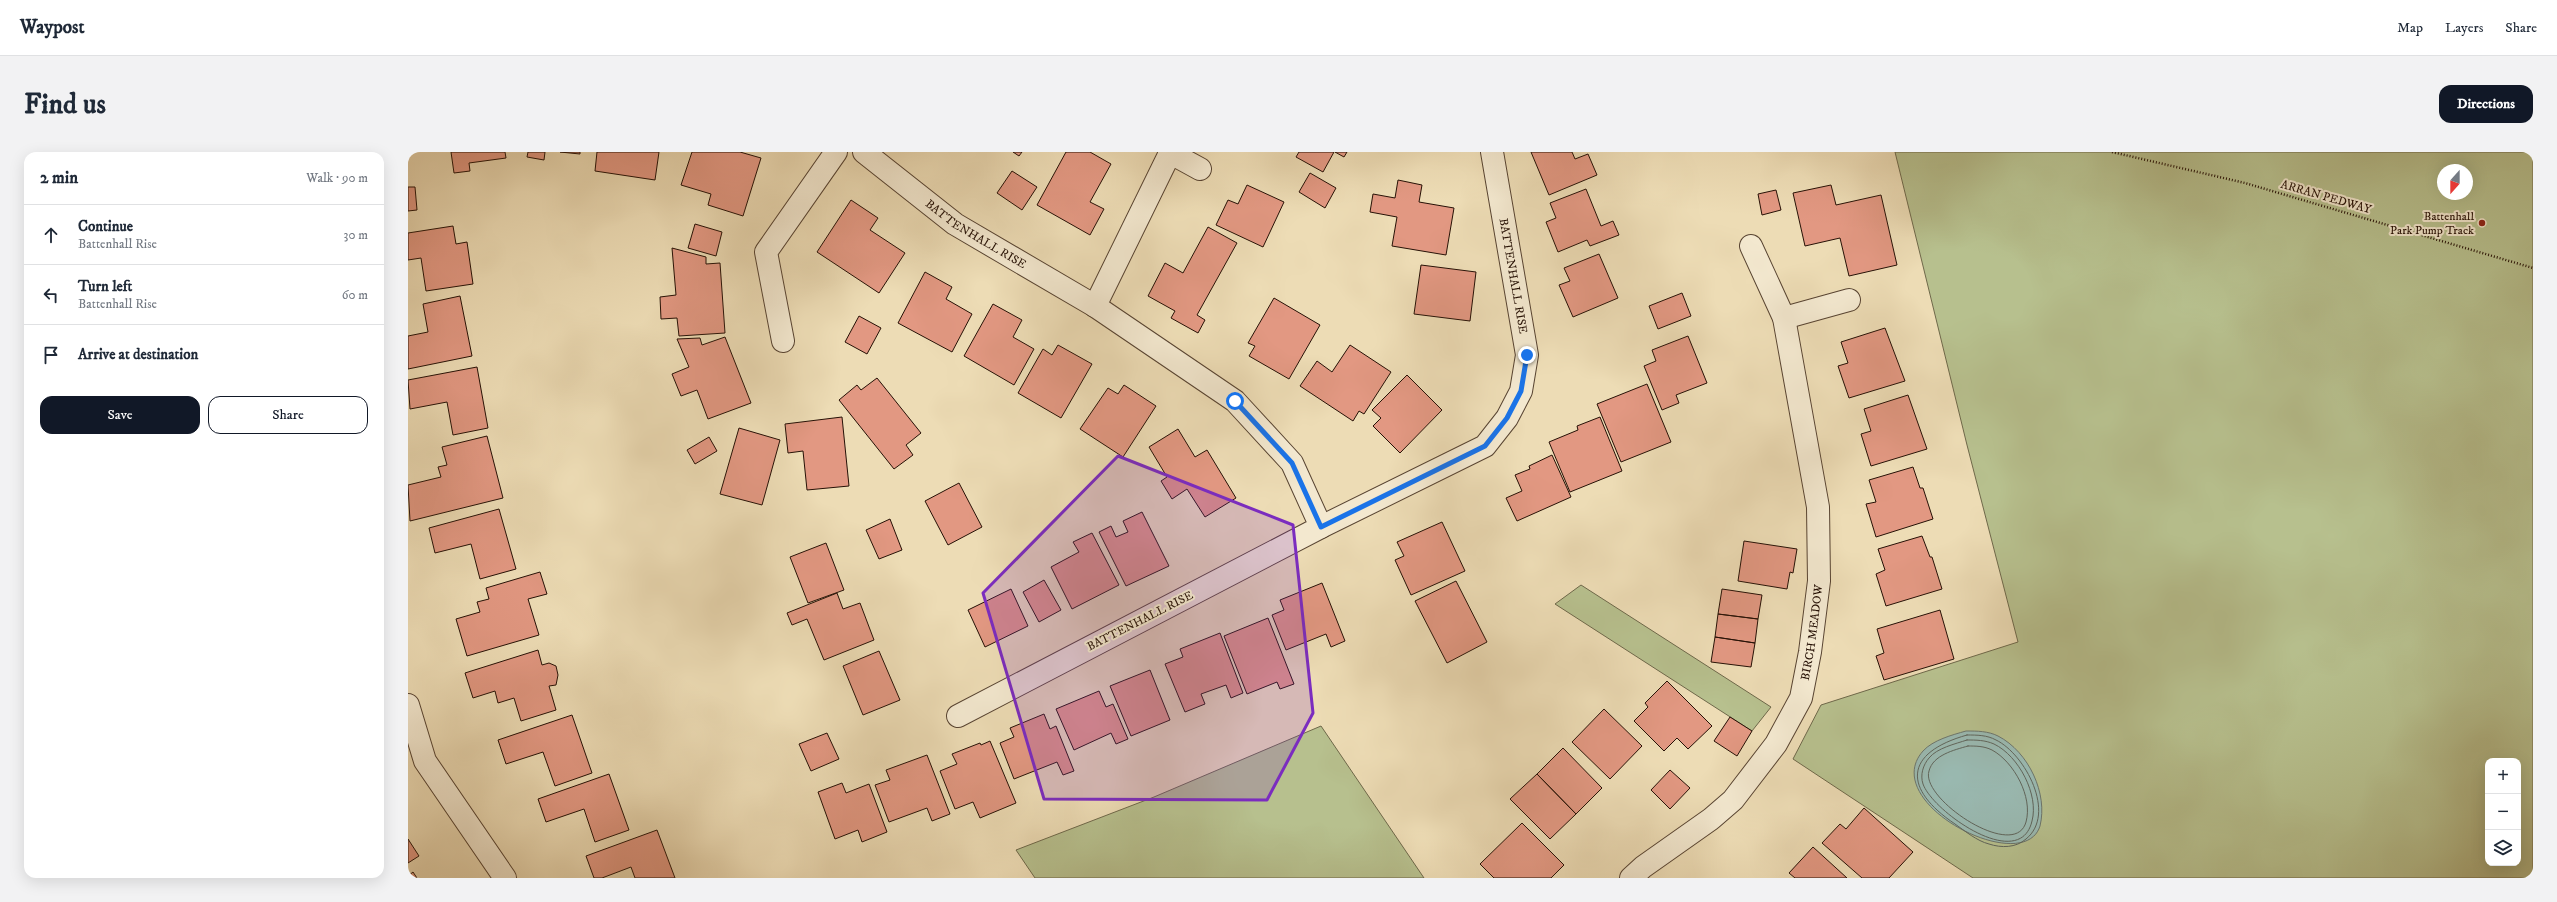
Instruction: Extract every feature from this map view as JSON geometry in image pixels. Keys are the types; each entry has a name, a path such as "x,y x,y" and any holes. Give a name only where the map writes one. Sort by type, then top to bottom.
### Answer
{"street":[{"path":"783,341 766,252 836,152"},
{"name":"BATTENHALL RISE","path":"864,152 955,224 1095,306 1235,401 1292,463 1321,527"},
{"path":"1095,306 1170,152 1200,169"},
{"name":"BATTENHALL RISE","path":"958,716 1321,527 1485,446 1507,418 1521,391 1527,355 1492,152"},
{"name":"BIRCH MEADOW","path":"1631,878 1643,866 1711,819 1733,800 1776,744 1800,698 1810,652 1819,580 1818,507 1784,318 1751,246"},
{"path":"1784,318 1849,300"},
{"path":"408,705 425,761 505,878"}],"path":[{"name":"ARRAN PEDWAY","path":"2112,152 2245,183 2533,268"}],"highlighted area":[{"path":"1118,456 1293,525 1313,713 1267,800 1044,799 983,593"}],"green space":[{"path":"1895,152 2533,152 2533,878 1973,878 1793,759 1821,705 2018,642 1967,445"},
{"path":"1581,585 1771,707 1752,731 1555,604"},
{"path":"1321,726 1424,878 1035,878 1016,850 1154,797"}],"water":[{"path":"1966,731 1978,731 1994,734 2009,743 2019,752 2034,775 2041,801 2042,814 2040,826 2028,840 2008,844 1984,839 1958,828 1936,811 1920,792 1914,771 1923,751 1937,741"}],"building":[{"path":"451,152 505,152 506,158 469,163 470,171 454,173"},
{"path":"528,152 545,152 544,160 527,157"},
{"path":"560,152 580,152 580,154"},
{"path":"597,152 659,152 655,180 595,171"},
{"path":"692,152 740,152 761,158 743,216 708,205 711,194 681,185"},
{"path":"1013,152 1022,152 1019,156"},
{"path":"1066,152 1090,152 1111,164 1090,202 1104,209 1090,235 1037,205"},
{"path":"1299,152 1334,152 1323,172 1296,157"},
{"path":"1335,152 1347,152 1344,157"},
{"path":"1531,152 1572,152 1575,159 1588,154 1597,175 1549,195"},
{"path":"1012,171 1037,187 1022,210 997,193"},
{"path":"1310,173 1336,188 1325,208 1299,192"},
{"path":"1398,180 1422,185 1419,202 1454,208 1446,255 1392,246 1397,217 1370,212 1373,194 1395,198"},
{"path":"1247,185 1284,202 1263,247 1216,225 1228,200 1238,204"},
{"path":"1831,185 1836,205 1881,195 1897,265 1849,276 1840,238 1805,246 1793,193"},
{"path":"408,187 415,187 417,210 408,211"},
{"path":"1586,189 1601,226 1613,221 1619,235 1590,246 1587,240 1558,252 1546,222 1556,218 1550,203"},
{"path":"1776,190 1781,210 1762,215 1758,194"},
{"path":"851,200 878,218 870,230 905,253 879,293 817,252"},
{"path":"695,224 722,232 716,256 688,248"},
{"path":"453,226 456,244 467,242 473,284 426,291 421,258 408,260 408,233"},
{"path":"1208,227 1237,243 1197,315 1205,320 1198,333 1171,318 1175,311 1148,296 1165,263 1183,273"},
{"path":"672,248 706,257 706,264 720,263 725,333 679,336 677,318 661,319 660,297 676,295"},
{"path":"1599,254 1618,298 1573,317 1559,285 1570,281 1564,268"},
{"path":"1421,265 1476,272 1470,321 1414,314"},
{"path":"925,272 952,287 946,299 972,314 952,352 898,323"},
{"path":"1682,293 1691,316 1658,329 1649,306"},
{"path":"460,296 472,356 408,369 408,336 428,332 423,304"},
{"path":"1274,298 1320,325 1289,379 1249,356 1255,346 1248,343"},
{"path":"993,304 1022,320 1013,337 1034,349 1014,385 964,356"},
{"path":"859,316 881,328 867,354 845,342"},
{"path":"1885,328 1905,381 1849,398 1838,366 1848,363 1841,342"},
{"path":"1688,336 1707,383 1676,395 1679,403 1662,410 1644,366 1656,361 1652,350"},
{"path":"725,337 751,403 708,419 697,390 681,396 672,374 689,367 677,339 700,338 702,345"},
{"path":"1058,345 1092,364 1061,418 1018,393 1043,349 1052,355"},
{"path":"1350,345 1391,372 1364,414 1359,411 1353,421 1300,386 1317,361 1332,372"},
{"path":"477,367 488,428 453,435 447,402 410,409 408,380"},
{"path":"1407,375 1442,410 1400,453 1373,426 1381,418 1372,410"},
{"path":"877,378 921,433 906,445 913,455 894,469 839,400 857,385 861,390"},
{"path":"1647,384 1671,442 1621,462 1597,404"},
{"path":"1124,385 1156,406 1123,457 1080,429 1108,388 1118,394"},
{"path":"1908,395 1927,449 1871,466 1861,434 1871,431 1864,409"},
{"path":"842,417 849,486 807,490 803,451 788,453 785,424"},
{"path":"1600,417 1622,471 1570,492 1549,442 1578,430 1577,426"},
{"path":"739,428 780,440 762,505 720,494"},
{"path":"1178,429 1195,457 1207,450 1236,498 1205,517 1187,489 1172,499 1161,481 1167,477 1149,447"},
{"path":"487,436 503,498 410,521 408,485 441,477 438,467 447,465 442,447"},
{"path":"709,437 717,451 695,464 687,450"},
{"path":"1552,455 1571,497 1517,521 1506,498 1522,491 1515,475 1530,469 1529,466"},
{"path":"1913,467 1920,488 1923,488 1933,519 1876,537 1866,504 1876,502 1869,480"},
{"path":"959,483 982,527 948,545 925,501"},
{"path":"499,509 516,569 480,579 471,544 435,553 429,528"},
{"path":"1142,512 1169,566 1126,586 1099,532 1111,526 1116,537 1128,532 1123,521"},
{"path":"890,519 902,550 879,559 866,530"},
{"path":"1442,522 1465,571 1411,595 1395,560 1404,556 1397,542"},
{"path":"1092,533 1119,585 1072,609 1051,567 1079,552 1073,542"},
{"path":"1922,536 1930,557 1932,557 1942,589 1886,606 1876,574 1885,570 1878,549"},
{"path":"1744,541 1797,549 1793,573 1790,572 1787,589 1738,581"},
{"path":"826,543 844,590 808,603 790,557"},
{"path":"540,572 547,594 528,599 539,635 467,656 456,619 480,612 477,602 489,599 486,588"},
{"path":"1044,580 1061,610 1039,622 1023,592"},
{"path":"1456,581 1487,642 1447,663 1415,601"},
{"path":"1322,583 1345,641 1331,647 1326,634 1286,650 1272,615 1284,610 1280,600"},
{"path":"1011,589 1028,626 985,647 968,610"},
{"path":"1722,589 1762,595 1758,619 1718,614"},
{"path":"837,593 843,609 860,603 874,640 824,660 807,619 792,625 787,613"},
{"path":"1940,610 1954,659 1884,680 1876,656 1884,653 1877,629"},
{"path":"1718,614 1758,619 1755,643 1715,637"},
{"path":"1268,618 1294,684 1280,689 1277,682 1247,694 1224,636"},
{"path":"1220,633 1243,693 1231,698 1226,685 1201,694 1205,704 1185,712 1165,664 1183,657 1180,649"},
{"path":"1715,637 1755,643 1751,667 1711,662"},
{"path":"538,650 542,665 549,663 556,666 558,675 556,685 549,686 556,710 521,721 514,698 498,703 495,691 473,698 465,673"},
{"path":"879,651 900,700 863,715 843,666"},
{"path":"1150,670 1170,720 1131,736 1110,686"},
{"path":"1667,681 1712,726 1688,749 1677,738 1664,751 1634,721 1648,707 1645,703"},
{"path":"1099,691 1106,707 1113,704 1128,739 1116,744 1111,733 1074,750 1056,709"},
{"path":"1604,709 1642,746 1610,779 1572,742"},
{"path":"1044,714 1050,729 1056,726 1074,771 1063,775 1057,762 1014,779 1000,743 1014,737 1010,728"},
{"path":"572,715 592,773 555,786 543,752 506,764 498,740"},
{"path":"1730,717 1752,731 1737,756 1714,741"},
{"path":"827,733 839,759 811,771 799,744"},
{"path":"990,741 1016,803 980,818 973,802 955,809 940,771 957,764 952,754 980,743 981,745"},
{"path":"1563,748 1602,788 1576,814 1537,774"},
{"path":"927,755 950,814 932,821 927,808 889,822 875,785 890,780 886,770"},
{"path":"1670,770 1690,788 1670,809 1651,790"},
{"path":"609,774 629,830 595,842 584,809 546,822 538,799"},
{"path":"1537,774 1576,814 1550,839 1510,799"},
{"path":"842,783 846,793 869,784 887,832 862,842 858,830 835,839 818,792"},
{"path":"1864,808 1913,852 1889,878 1862,878 1822,843 1840,824 1846,829"},
{"path":"1522,823 1564,865 1551,878 1494,878 1480,864"},
{"path":"657,830 675,878 635,878 631,867 602,878 594,878 586,856"},
{"path":"408,839 419,856 408,863"},
{"path":"1813,847 1847,878 1795,878 1789,873"},
{"path":"413,872 417,878 408,878 408,876"}],"place":[{"name":"Battenhall Park Pump Track","path":"2482,223"}],"route":[{"path":"1235,401 1292,463 1321,527 1485,446 1507,418 1521,391 1527,355"}]}
